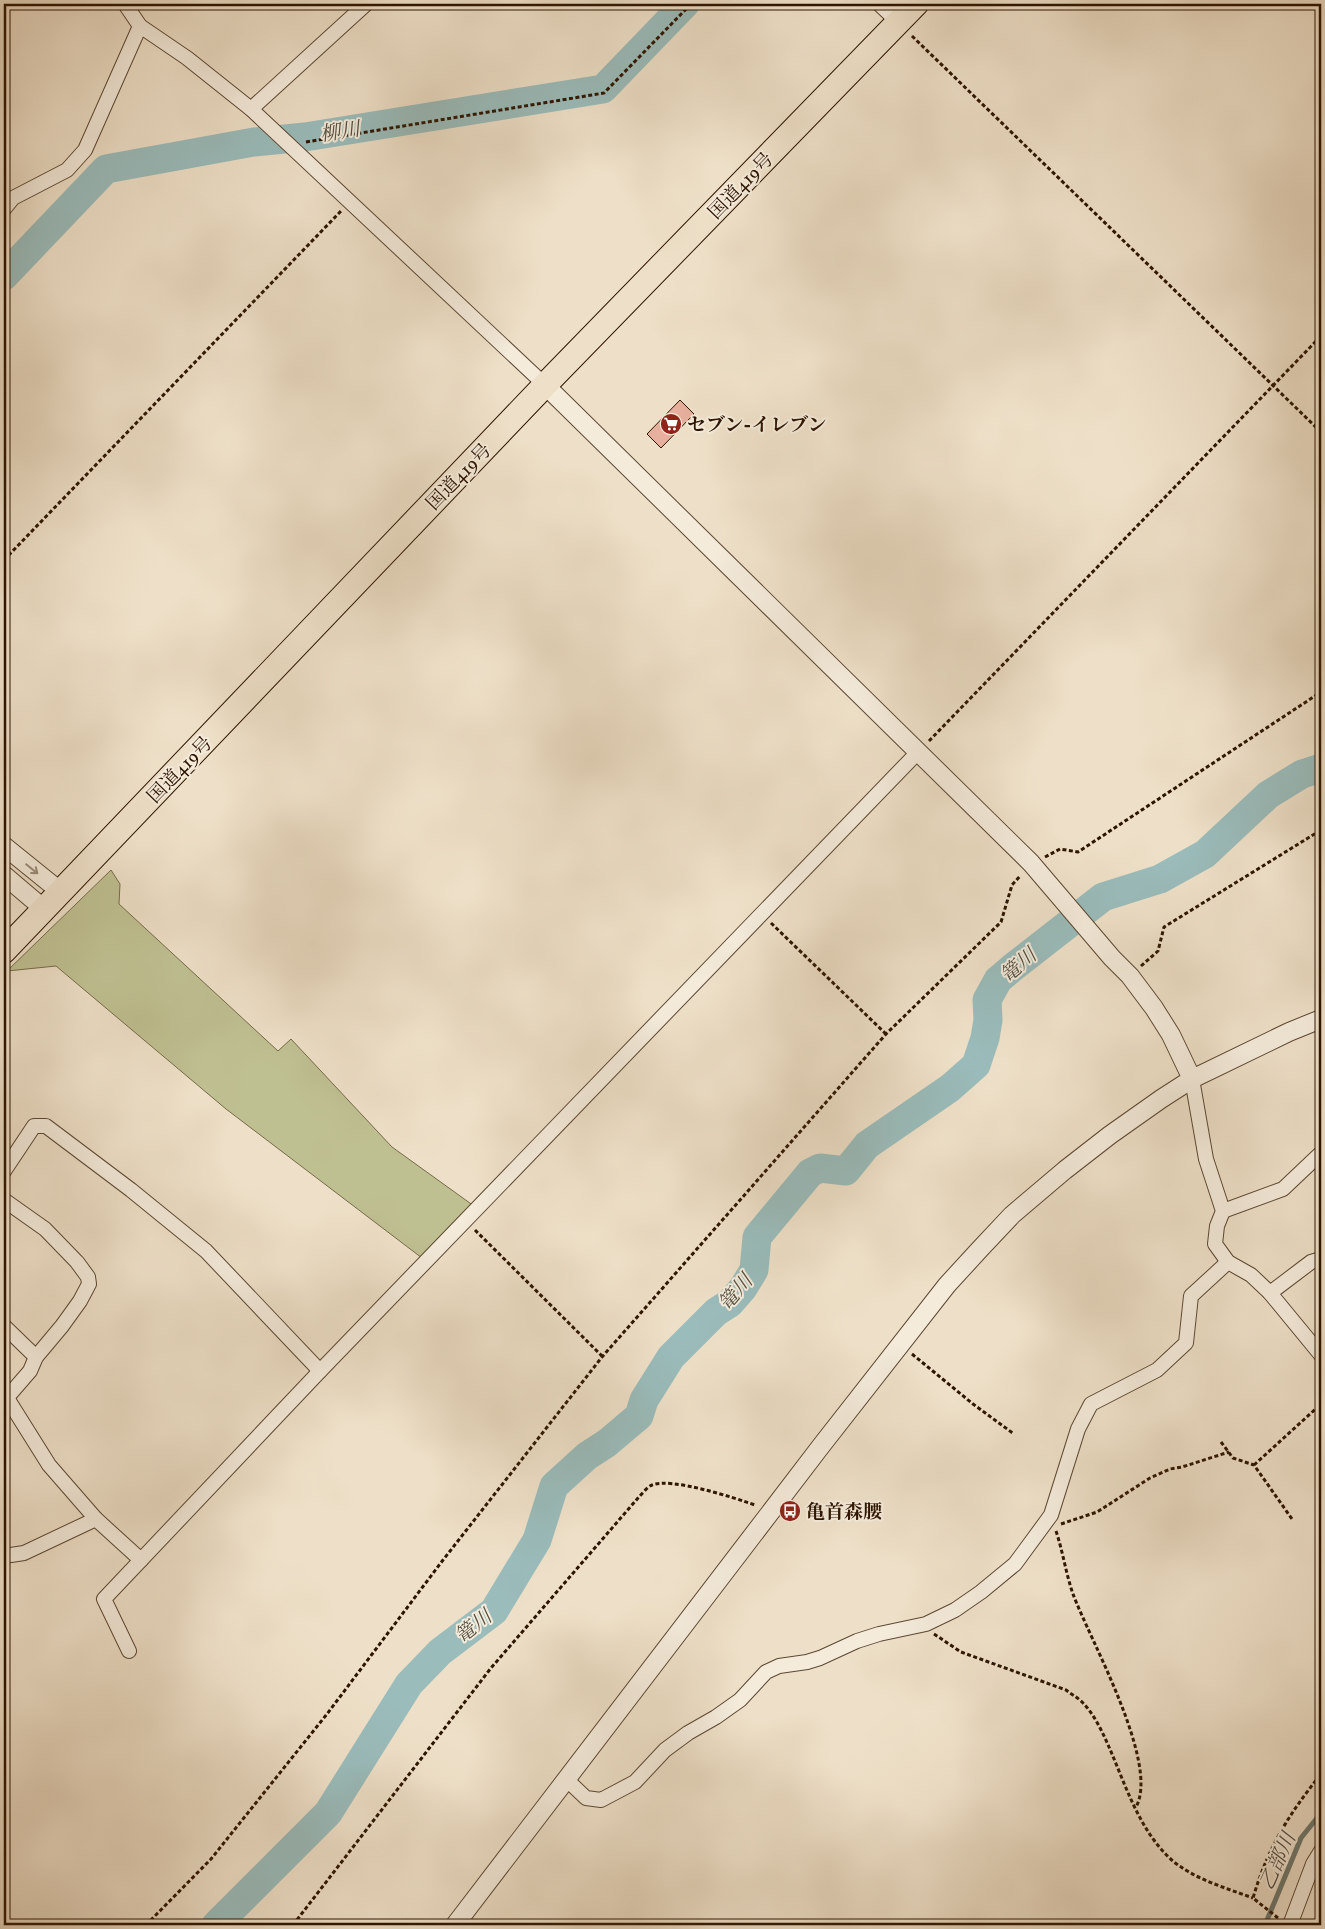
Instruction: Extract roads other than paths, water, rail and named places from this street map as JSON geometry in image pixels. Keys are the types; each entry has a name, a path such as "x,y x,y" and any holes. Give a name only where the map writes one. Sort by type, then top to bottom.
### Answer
{"highway":[{"name":"国道419号","path":"4,950 546,385 916,4"}],"street":[{"path":"125,4 140,26 187,58 251,109 546,385 1031,863 1112,958 1130,976 1171,1035 1192,1079 1206,1159 1223,1211 1217,1226 1215,1244 1228,1262 1251,1275 1270,1293 1321,1355"},
{"path":"251,109 366,4"},
{"path":"879,4 898,22"},
{"path":"4,209 13,198 67,170 84,150 140,26"},
{"path":"129,1652 104,1599 320,1371 919,752"},
{"path":"4,846 61,892"},
{"path":"4,875 44,909"},
{"path":"456,1925 947,1285 1012,1215 1110,1135 1192,1079 1289,1032 1321,1019"},
{"path":"4,1171 34,1126 46,1126 131,1190 206,1251 320,1371"},
{"path":"1223,1211 1284,1189 1321,1153"},
{"path":"4,1200 44,1228 77,1262 88,1277 89,1284 80,1301 62,1326 36,1357 30,1371 5,1399 49,1466 96,1519 141,1560"},
{"path":"1270,1293 1311,1262 1321,1259"},
{"path":"566,1780 586,1798 601,1800 635,1782 665,1750 740,1700 766,1672 780,1666 820,1658 857,1641 879,1634 926,1624 955,1610 981,1592 1015,1564 1051,1515 1078,1429 1091,1404 1158,1370 1186,1343 1191,1296 1228,1262"},
{"path":"4,1326 36,1357"},
{"path":"4,1556 24,1553 96,1519"},
{"path":"1286,1924 1313,1864 1321,1851"}],"waterway":[{"name":"柳川","path":"4,276 106,169 254,142 305,137 603,89 685,4"},
{"name":"篭川","path":"216,1925 328,1813 409,1684 440,1652 494,1611 537,1540 554,1486 587,1456 607,1443 639,1416 644,1400 671,1357 716,1312 730,1303 743,1288 754,1270 757,1237 810,1173 820,1168 846,1171 867,1145 950,1088 976,1065 985,1038 988,1020 987,1000 998,980 1012,968 1103,897 1160,879 1205,854 1268,795 1302,774 1321,768"},
{"name":"乙部川","path":"1265,1925 1301,1838 1321,1813"}],"place":[{"name":"セブン-イレブン","path":"671,424"},
{"name":"亀首森腰","path":"790,1511"}]}
